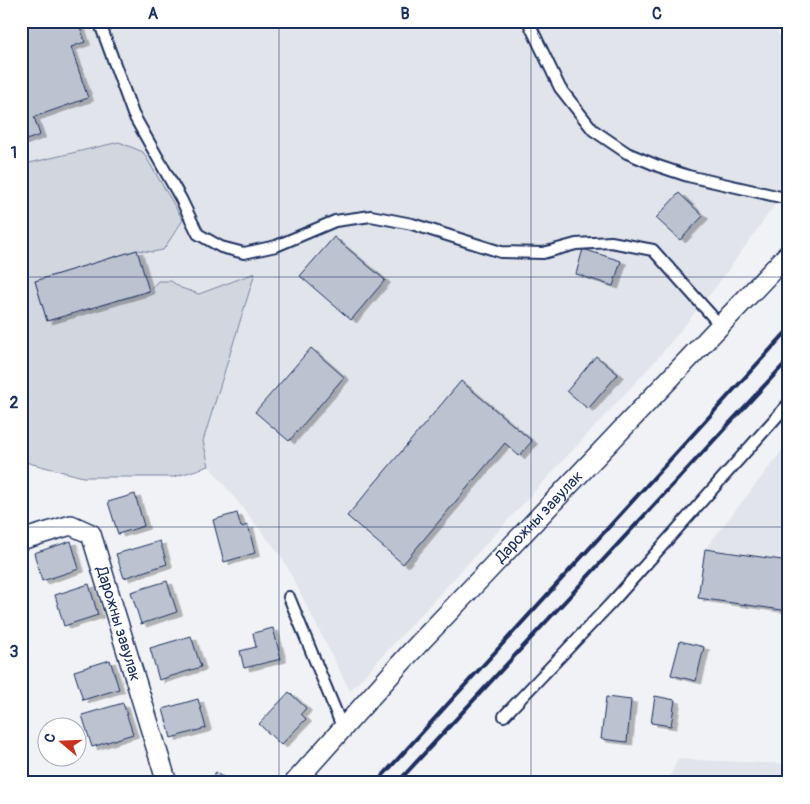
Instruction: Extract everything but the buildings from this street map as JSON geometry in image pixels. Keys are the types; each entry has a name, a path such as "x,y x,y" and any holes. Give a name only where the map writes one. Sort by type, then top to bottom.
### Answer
{"street":[{"name":"Дарожны завулак","path":"294,783 410,653 789,253"},
{"name":"Дарожны завулак","path":"21,540 71,525 91,534 168,783"}],"lane":[{"path":"99,21 133,114 181,199 198,234 221,247 244,253 276,246 335,221 371,216 412,224 501,252 543,253 576,244 611,242 653,250 720,325"},
{"path":"528,21 560,88 594,130 627,153 688,176 789,199"},
{"path":"504,716 615,599 789,403"},
{"path":"289,597 343,729"}],"shaded area":[{"path":"21,21 770,21 779,35 789,43 789,185 715,288 658,358 350,691 282,557 209,466 203,441 254,273 199,294 181,288 171,281 149,291 47,321 35,281 137,250 152,252 119,142 21,165"},
{"path":"119,142 143,152 183,220 163,250 152,252 137,250 35,281 47,321 149,291 158,281 171,281 181,288 199,294 255,273 203,441 209,466 174,477 83,477 21,461 21,165"},
{"path":"789,442 789,611 698,598 705,549"},
{"path":"678,759 789,764 789,783 667,783"}],"railway":[{"path":"376,783 789,329"},
{"path":"397,783 789,359"}]}
